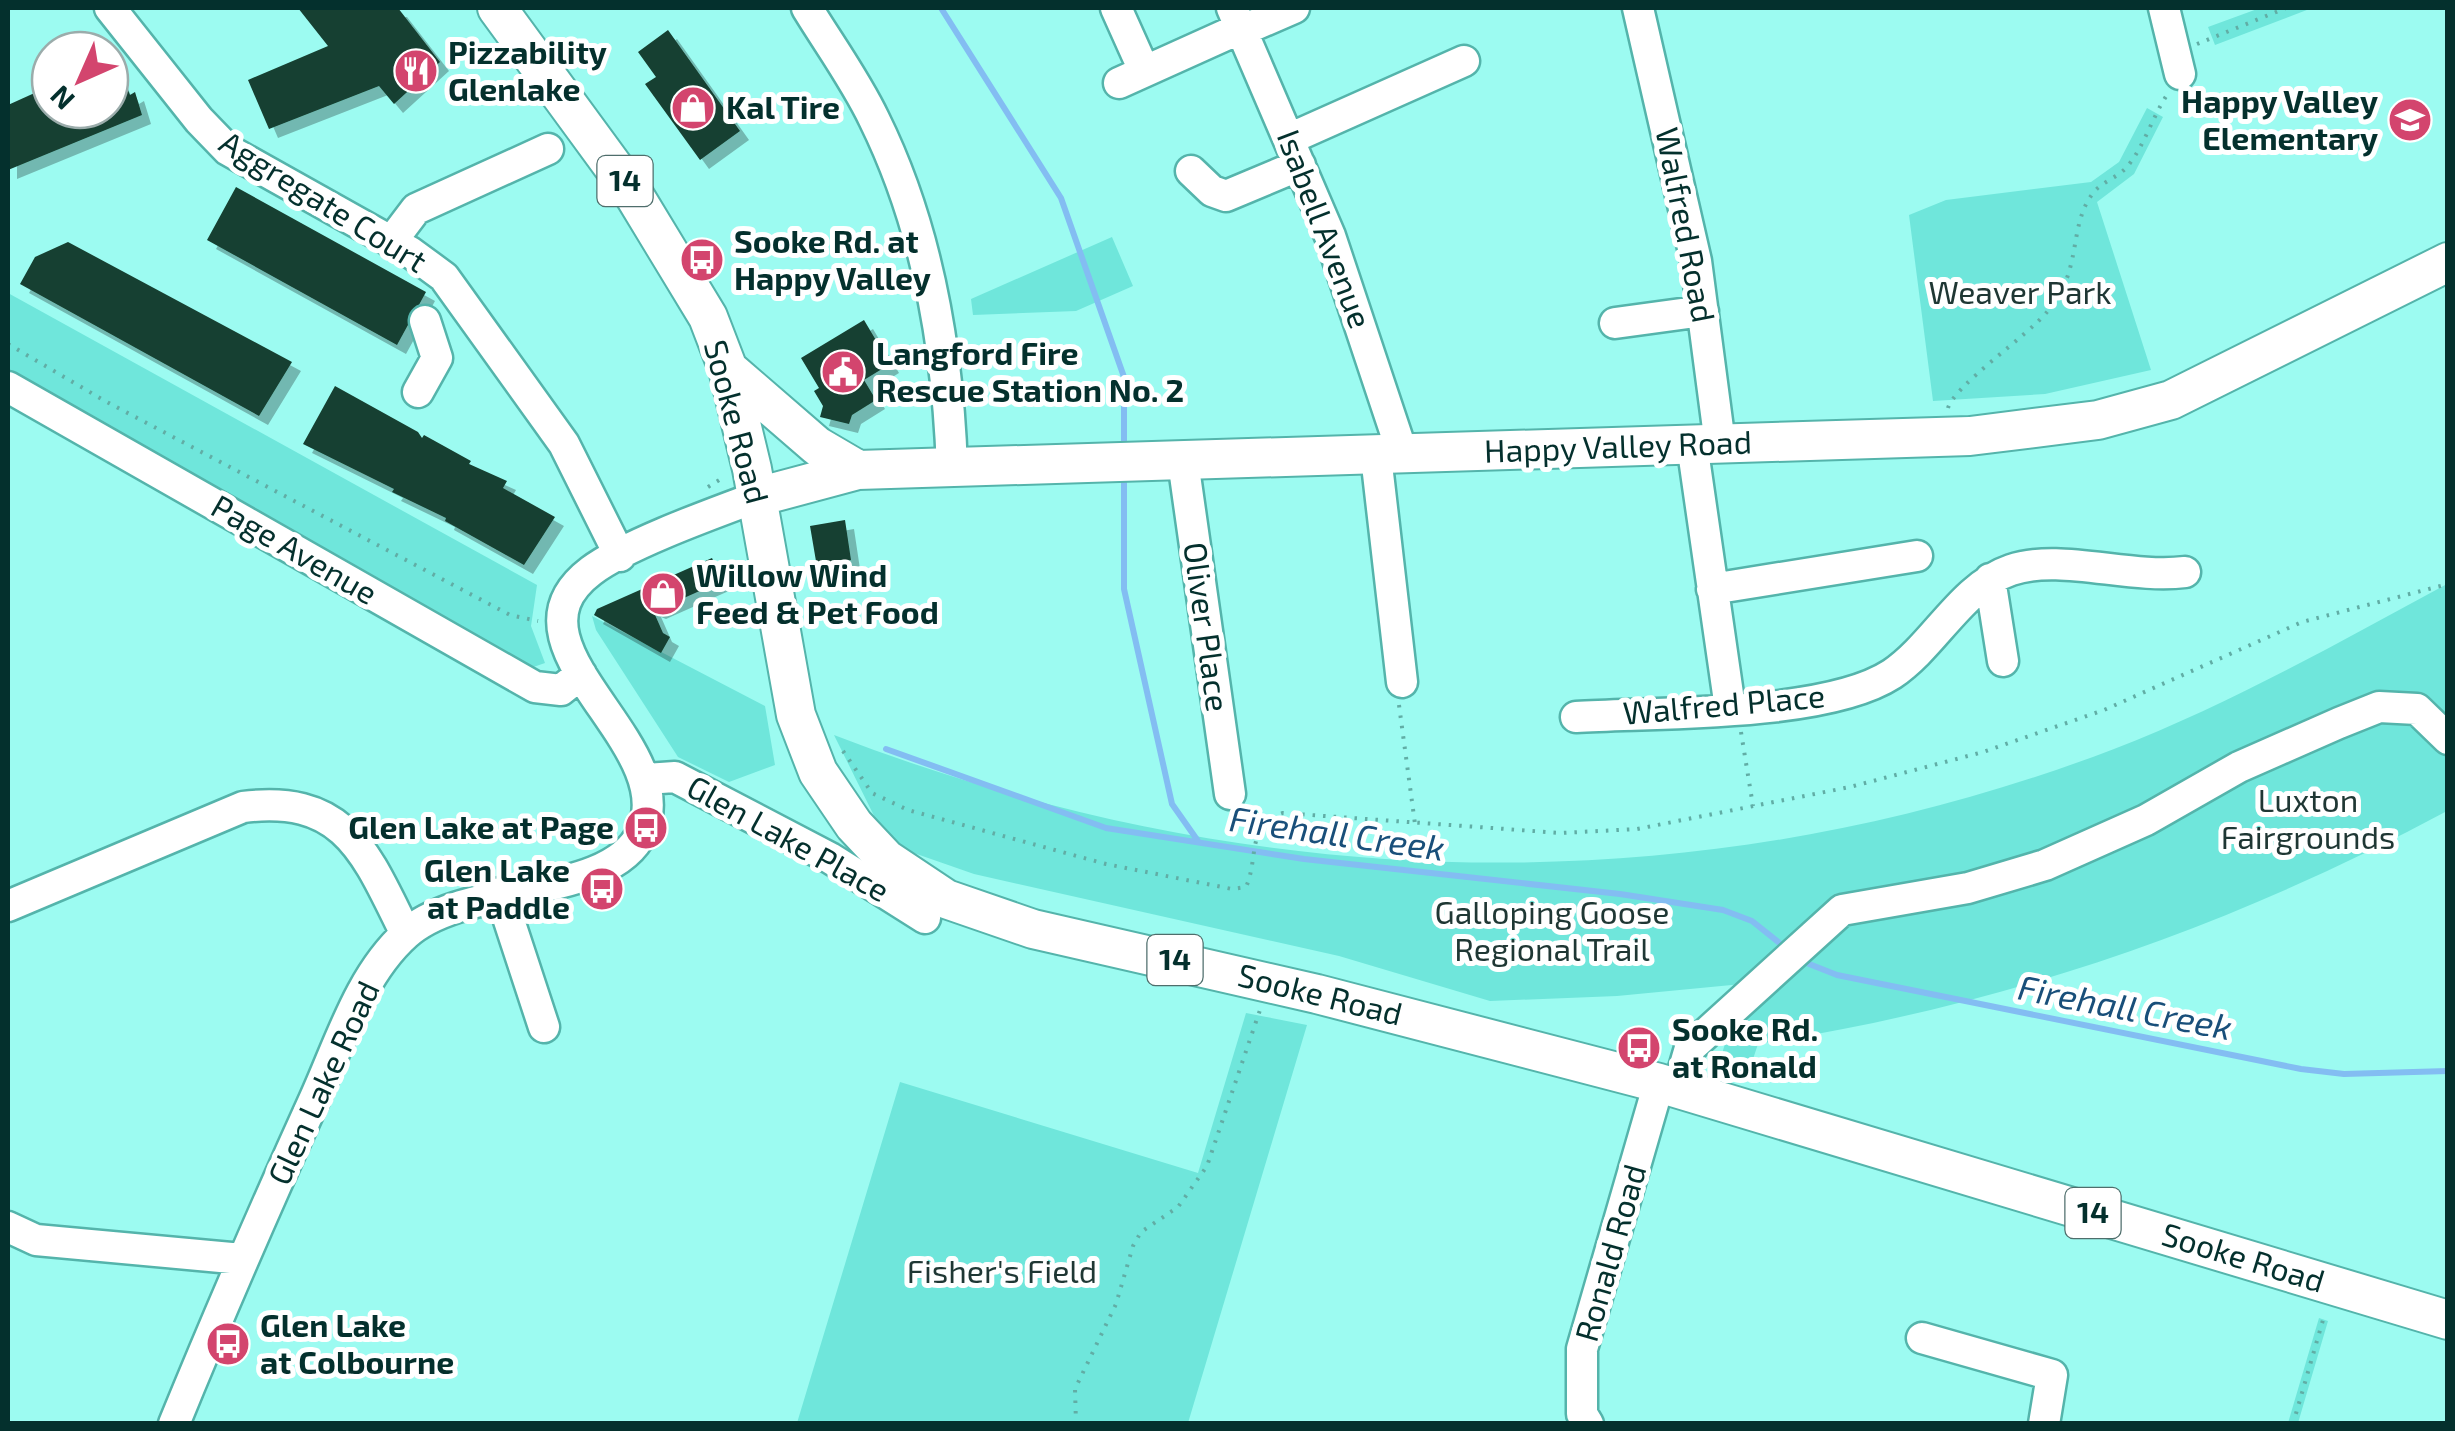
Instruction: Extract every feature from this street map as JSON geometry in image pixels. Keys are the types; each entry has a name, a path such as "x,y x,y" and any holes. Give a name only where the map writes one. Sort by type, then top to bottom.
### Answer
{"main road":[{"name":"Sooke Road","path":"497,8 634,194 708,317 728,369 757,497 796,715 818,772 854,825 886,859 946,899 1034,928 1269,982 1669,1086 2448,1320"},
{"name":"Happy Valley Road","path":"757,497 858,470 1390,455 2040,430 2171,400 2448,262"},
{"path":"728,369 817,446 858,470"}],"street":[{"name":"Aggregate Court","path":"110,8 198,120 228,150 426,262 453,288 564,444 620,556"},
{"path":"807,8 875,120 932,276 949,400 952,468"},
{"path":"1116,8 1138,57"},
{"path":"1118,82 1239,22 1294,8"},
{"name":"Walfred Road","path":"1638,8 1682,193 1704,311 1712,589 1733,708"},
{"path":"2164,8 2178,64"},
{"name":"Isabell Avenue","path":"1239,22 1348,282 1390,455 1402,682"},
{"path":"1192,171 1212,191 1226,196 1294,152 1464,61"},
{"path":"392,242 416,208 548,149"},
{"path":"1614,323 1704,311"},
{"path":"418,392 438,358 425,322"},
{"name":"Page Avenue","path":"8,386 536,687 561,690 581,674"},
{"name":"Oliver Place","path":"1183,461 1230,794"},
{"path":"646,779 564,643 568,601 588,573 757,497"},
{"path":"1712,589 1917,556"},
{"path":"2003,660 1990,579 2030,564 2150,576 2185,572"},
{"name":"Walfred Place","path":"1576,718 1819,701 1887,677 1939,634 1990,579"},
{"name":"Ronald Road","path":"1588,1424 1582,1414 1582,1348 1669,1086 1690,1048 1842,910 1968,888 2045,865 2146,820 2239,767 2379,707 2417,709 2448,739"},
{"name":"Glen Lake Place","path":"646,779 675,777 830,858 925,918"},
{"name":"Glen Lake Road","path":"174,1424 242,1259 368,983 406,934 424,920 500,893 588,874 620,859 638,840 649,814 646,779"},
{"path":"8,906 243,806 275,803 300,806 344,829 362,848 406,934"},
{"path":"500,893 544,1027"},
{"path":"8,1227 36,1240 242,1259"},
{"path":"1922,1338 2052,1375 2044,1424"}],"path":[{"path":"1940,436 1952,396 2006,353 2062,293 2075,263 2079,223 2094,192 2126,168 2178,64 2286,8"},
{"path":"8,344 105,401 510,614 540,622"},
{"path":"840,745 872,794 908,810 1106,864 1232,888 1246,887 1251,878 1255,840 1268,818 1283,813 1597,834 1753,806 1882,779 2026,739 2104,710 2302,622 2448,584"},
{"path":"1402,682 1398,713 1416,824"},
{"path":"1733,708 1753,806"},
{"path":"1076,1424 1075,1389 1116,1304 1133,1246 1141,1232 1178,1208 1207,1166 1269,982"},
{"path":"2293,1424 2332,1286"}],"green space":[{"path":"2260,8 2312,8 2215,45 2208,27"},
{"name":"Weaver Park","path":"2147,108 2163,117 2134,174 2097,202 2151,370 2045,394 1933,401 1909,215 1946,200 2091,182 2119,162"},
{"path":"1112,237 1133,286 1076,311 973,315 971,299"},
{"path":"8,293 537,585 531,626 545,663 519,672 8,389"},
{"name":"Galloping Goose Regional Trail","path":"2447,584 2447,811 2282,891 2113,957 1938,1008 1758,1044 1747,1077 1718,1068 1742,984 1617,996 1490,1001 1339,956 974,874 888,844 834,735 991,788 1151,828 1312,852 1473,862 1634,857 1795,837 1956,801 2114,749 2242,693"},
{"path":"592,616 765,706 775,765 729,782 678,757 596,630"},
{"name":"Fisher's Field","path":"1246,1013 1307,1025 1188,1423 797,1423 900,1082 1198,1173"},
{"path":"2319,1318 2328,1321 2298,1423 2288,1423"}],"building":[{"path":"298,8 398,8 440,62 394,104 379,86 269,129 248,80 328,46"},
{"name":"Kal Tire","path":"668,30 740,131 700,160 645,84 656,77 638,52"},
{"path":"135,92 142,115 130,120 130,95"},
{"path":"30,95 30,130 105,130 8,170 8,105"},
{"path":"236,187 426,292 397,345 207,240"},
{"path":"68,242 292,362 259,416 20,284 35,257"},
{"name":"Langford Fire Rescue Station No. 2","path":"864,320 890,364 864,380 876,400 852,415 849,424 820,417 823,406 814,391 819,388 801,358"},
{"path":"335,386 418,432 422,438 424,435 471,461 469,464 507,481 503,488 555,517 524,565 445,521 446,518 392,492 394,489 303,444"},
{"path":"845,520 851,560 817,567 810,526"},
{"name":"Willow Wind Feed & Pet Food","path":"712,558 722,581 657,610 652,608 663,633 670,637 661,653 594,615 597,609"}],"waterway":[{"path":"941,8 1061,198 1124,377 1124,451"},
{"path":"1124,473 1124,589 1172,804 1198,841"},
{"name":"Firehall Creek","path":"886,749 1106,828 1304,859 1620,894 1723,910 1752,921 1782,945"},
{"name":"Firehall Creek","path":"1799,960 1837,975 2301,1069 2344,1074 2448,1071"}],"place":[{"name":"Pizzability Glenlake","path":"416,71"},
{"name":"Kal Tire","path":"693,108"},
{"name":"Happy Valley Elementary","path":"2410,120"},
{"name":"Sooke Rd. at Happy Valley","path":"702,260"},
{"name":"Langford Fire Rescue Station No. 2","path":"843,372"},
{"name":"Willow Wind Feed & Pet Food","path":"663,594"},
{"name":"Glen Lake at Page","path":"646,828"},
{"name":"Glen Lake at Paddle","path":"602,889"},
{"name":"Sooke Rd. at Ronald","path":"1639,1048"},
{"name":"Glen Lake at Colbourne","path":"228,1344"}],"park label":[{"name":"Luxton Fairgrounds","path":"2308,820"}]}
